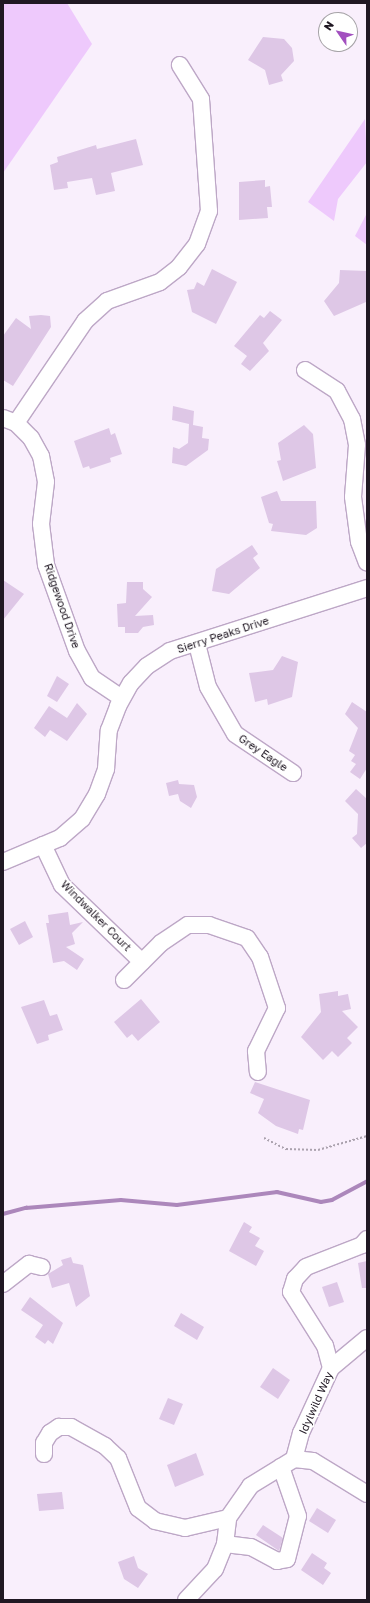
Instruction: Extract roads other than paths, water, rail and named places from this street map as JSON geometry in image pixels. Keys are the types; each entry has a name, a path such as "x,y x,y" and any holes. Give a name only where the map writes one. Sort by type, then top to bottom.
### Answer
{"street":[{"path":"9,421 85,321 107,301 160,282 179,267 197,244 209,212 201,99 180,65"},
{"path":"305,370 338,391 352,419 357,445 353,497 359,542 367,563"},
{"name":"Ridgewood Drive","path":"9,421 41,456 46,482 41,524 46,566 77,651 92,678 122,698"},
{"name":"Sierry Peaks Drive","path":"3,862 60,838 82,819 97,794 106,769 110,730 122,698 147,666 170,652 367,588"},
{"name":"Grey Eagle","path":"197,644 208,687 235,734 292,773"},
{"name":"Windwalker Court","path":"43,845 62,885 142,962"},
{"path":"124,980 160,944 178,930 195,924 238,933 253,945 272,983 277,1008 256,1051 258,1072"},
{"path":"331,1368 325,1346 291,1292 295,1279 306,1267 362,1245 367,1239"},
{"path":"3,1284 29,1264 42,1267"},
{"name":"Idylwild Way","path":"288,1463 331,1368 367,1338"},
{"path":"44,1454 44,1443 50,1433 59,1427 71,1427 118,1458 138,1508 155,1521 185,1528 228,1518"},
{"path":"186,1600 215,1569 225,1544 228,1518 250,1486 288,1463 313,1461 367,1494"},
{"path":"225,1544 251,1547 276,1561 287,1559 298,1516 288,1463"}],"waterway":[{"path":"3,1214 26,1208 121,1200 177,1205 277,1192 321,1202 332,1200 367,1181"}]}
